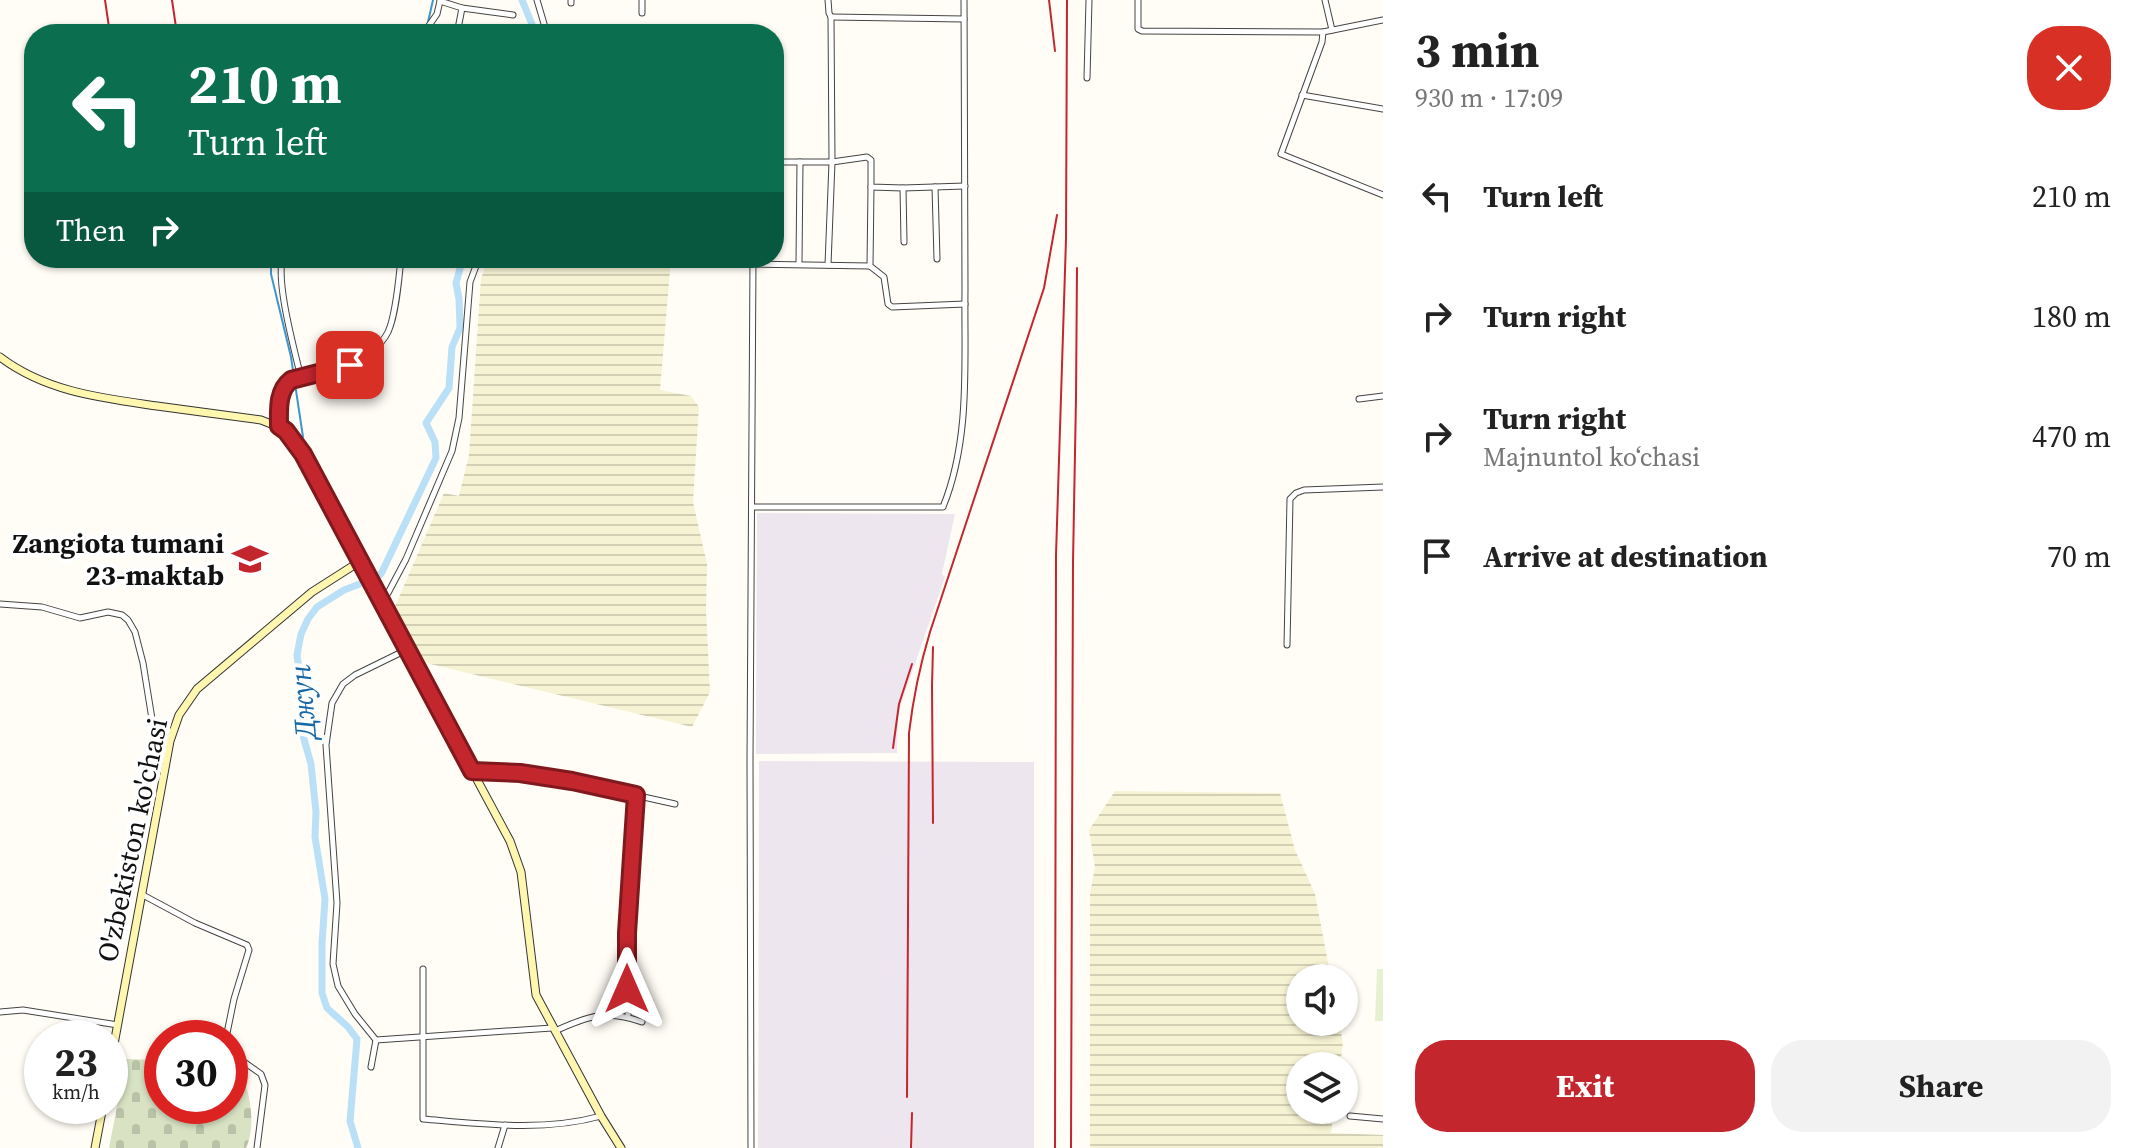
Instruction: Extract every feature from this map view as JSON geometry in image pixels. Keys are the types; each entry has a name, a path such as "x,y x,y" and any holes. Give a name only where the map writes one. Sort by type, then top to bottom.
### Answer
{"main road":[{"path":"0,357 21,372 58,388 123,401 261,420 286,431 303,454 510,841 521,872 536,995 621,1148"},
{"name":"O'zbekiston ko'chasi","path":"119,1020 172,732 179,715 208,679 312,592 359,562"},
{"path":"95,1148 100,1124"}],"street":[{"path":"537,0 544,24"},
{"path":"642,0 642,13"},
{"path":"828,0 831,17 832,162 828,265"},
{"path":"752,507 943,507 953,482 963,431 964,0"},
{"path":"1087,78 1089,0"},
{"path":"1138,0 1138,29 1142,31 1323,32 1383,20"},
{"path":"1325,0 1332,30"},
{"path":"430,24 437,14 440,1 462,8 513,15"},
{"path":"459,24 462,8"},
{"path":"831,17 964,19"},
{"path":"1323,32 1281,154 1383,195"},
{"path":"1302,95 1383,109"},
{"path":"784,162 870,158 870,266"},
{"path":"799,263 800,162"},
{"path":"871,187 965,186"},
{"path":"935,187 937,259"},
{"path":"903,188 904,242"},
{"path":"784,262 870,266 884,277 888,304 892,307 965,304"},
{"path":"280,268 296,379"},
{"path":"279,426 279,402 286,383 350,365 378,347 390,329 399,268"},
{"path":"381,600 406,559 452,451 459,418 470,282 475,268"},
{"path":"751,1148 753,268"},
{"path":"1359,399 1383,396"},
{"path":"1287,645 1290,499 1304,490 1383,487"},
{"path":"0,604 42,607 80,618 108,612 122,615 135,632 152,719 158,726 172,732"},
{"path":"371,1067 376,1040 338,986 333,964 337,903 326,745 332,703 343,684 406,650"},
{"path":"472,771 520,773 572,781 675,804"},
{"path":"628,1016 627,933 636,795"},
{"path":"141,894 195,923 247,945 249,950 230,1020"},
{"path":"423,969 423,1119 505,1125 576,1124 601,1116"},
{"path":"0,1012 23,1010 86,1020"},
{"path":"376,1040 553,1030 592,1015 605,1014 628,1016 642,1022"},
{"path":"248,1065 261,1074 265,1085 257,1148"},
{"path":"1358,1117 1383,1119"},
{"path":"498,1148 505,1125"}],"shaded area":[{"path":"485,268 670,268 660,390 691,396 699,407 693,502 707,564 710,692 692,727 422,662 393,611 444,493 459,496 469,455 481,278"},
{"path":"757,513 955,514 942,574 945,577 898,713 897,753 756,754"},
{"path":"759,761 1034,762 1034,1148 758,1148"},
{"path":"1115,791 1280,793 1295,850 1315,894 1328,964 1286,964 1286,1036 1342,1036 1343,1043 1342,1052 1286,1052 1286,1124 1332,1124 1331,1133 1383,1135 1383,1148 1090,1148 1090,894 1095,867 1089,830"}],"green space":[{"path":"1377,969 1383,969 1383,1021 1375,1021"},
{"path":"128,1059 144,1060 144,1124 248,1124 248,1094 251,1128 246,1148 109,1148 114,1124 128,1124"}],"waterway":[{"path":"428,22 433,0"},
{"name":"Джун","path":"522,0 532,24"},
{"path":"271,268 291,357 303,437"},
{"name":"Джун","path":"358,1148 350,1121 357,1039 327,1008 322,993 325,899 315,837 311,764 300,725 303,702 297,655 301,634 317,607 344,590 378,577 382,572 436,458 435,442 426,423 449,388 452,347 460,328 456,283 460,268"}],"railway":[{"path":"105,0 109,24"},
{"path":"172,0 176,24"},
{"path":"1049,0 1055,51"},
{"path":"1055,1148 1056,555 1066,239 1067,0"},
{"path":"907,1097 909,733 913,708 930,632 1044,288 1057,215"},
{"path":"1071,1148 1077,268"},
{"path":"933,647 933,823"},
{"path":"893,748 899,704 912,664"},
{"path":"911,1148 912,1113"}],"place":[{"name":"Zangiota tumani 23-maktab","path":"250,559"}],"route":[{"path":"350,365 286,383 279,402 279,426 303,454 472,771 520,773 636,795 627,933 627,989"}]}
